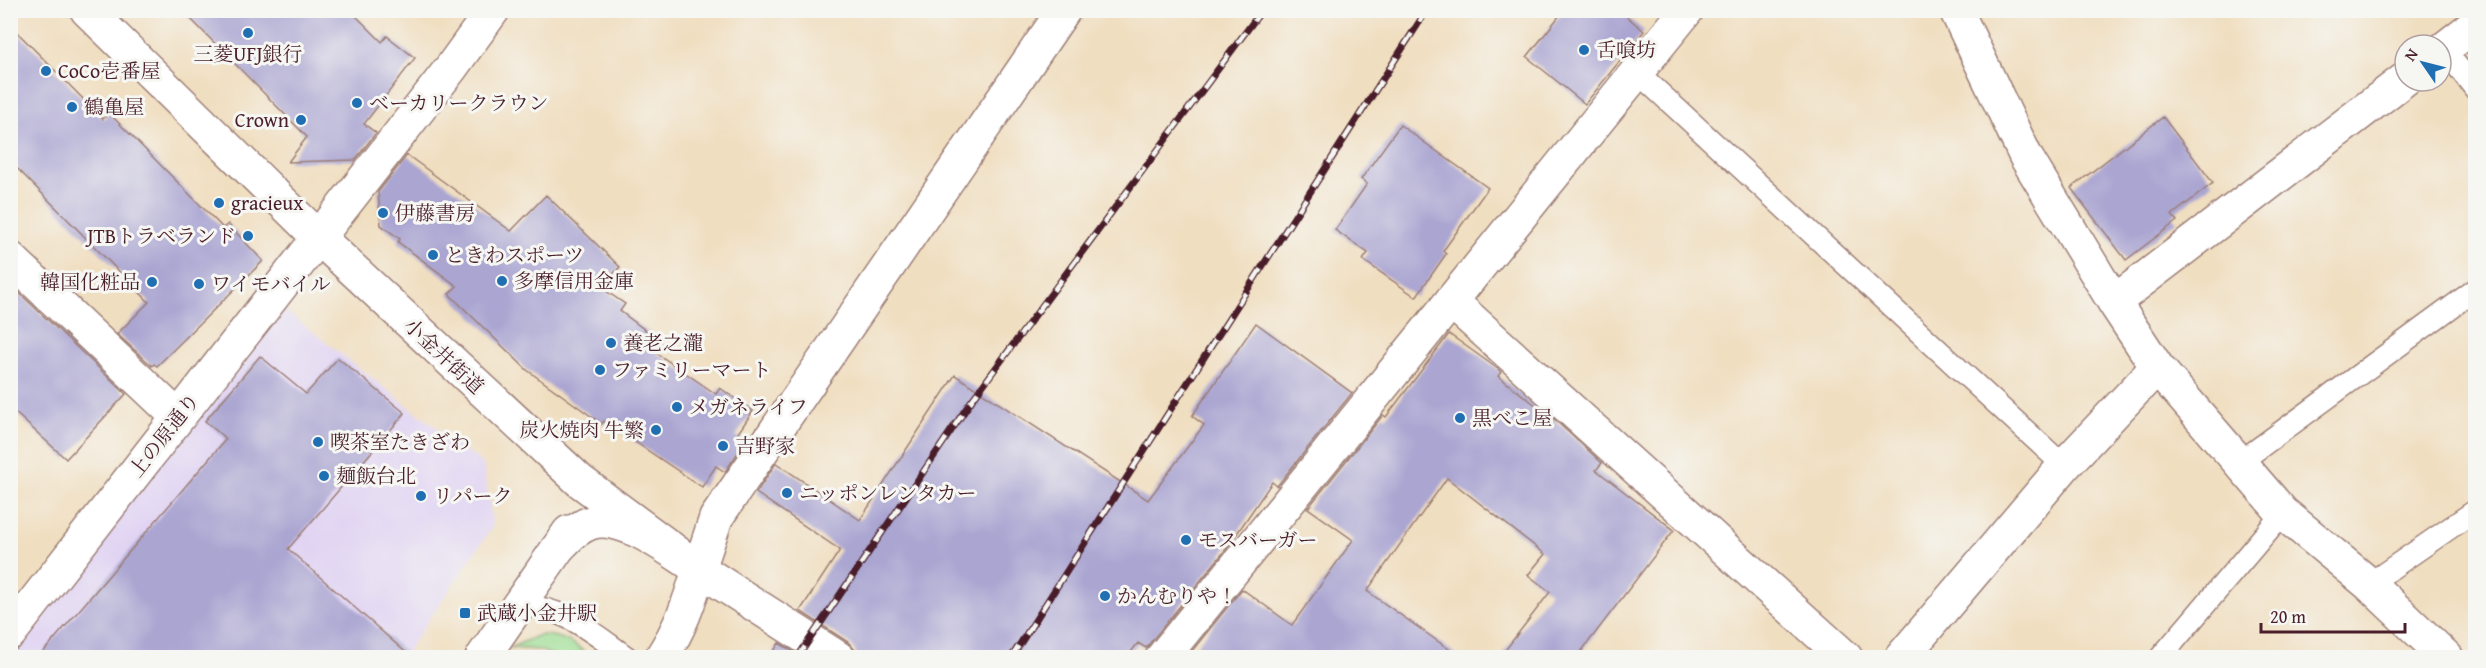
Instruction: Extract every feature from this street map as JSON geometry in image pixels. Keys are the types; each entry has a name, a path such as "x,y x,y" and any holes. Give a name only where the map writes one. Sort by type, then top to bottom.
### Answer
{"street":[{"name":"小金井街道","path":"87,10 318,237 580,481 699,569 838,657"},
{"name":"上の原通り","path":"10,633 451,68 493,10"},
{"path":"661,657 684,618 716,518 1064,10"},
{"path":"1162,657 1687,10"},
{"path":"1962,13 2026,157 2114,302 2157,367 2283,513 2369,584 2447,657"},
{"path":"2453,41 2475,24"},
{"path":"2114,302 2393,88"},
{"path":"10,258 178,417"},
{"path":"1451,301 1846,657"},
{"path":"1901,657 2064,466 2157,367"},
{"path":"482,657 582,511 585,495 580,481"},
{"path":"557,549 575,530 591,523 607,520 623,523 699,569"}],"lane":[{"path":"2453,63 2475,90"},
{"path":"1637,72 2064,466"},
{"path":"2240,462 2475,289"},
{"path":"2369,584 2475,510"},
{"path":"2160,657 2283,513"},
{"path":"518,606 547,608 565,615 628,657"}],"shaded area":[{"path":"274,302 483,464 493,526 403,657 11,658 10,640"}],"green space":[{"path":"539,635 567,640 590,657 558,657 539,650 510,648"}],"building":[{"path":"182,10 350,10 382,42 387,36 415,58 364,124 376,133 355,160 288,162 307,137"},
{"path":"1564,10 1619,10 1644,31 1585,104 1527,57"},
{"path":"10,25 103,119 109,113 223,228 228,224 263,261 157,366 154,364 152,366 117,334 149,302 10,161"},
{"path":"2163,117 2213,183 2172,215 2177,221 2126,260 2071,188"},
{"path":"1400,125 1488,188 1443,251 1446,254 1416,297 1363,260 1368,253 1335,230 1367,184 1361,179"},
{"path":"407,155 511,231 546,195 620,267 600,287 625,304 620,311 661,342 655,352 716,394 720,388 753,411 736,436 745,442 725,472 716,466 702,487 604,421 602,424 527,370 449,294 457,286 398,242 400,239 381,225 378,192"},
{"path":"10,284 126,394 66,459 10,408"},
{"path":"1256,323 1352,393 1277,486 1272,482 1227,548 1146,648 1138,643 1127,657 857,657 848,642 800,611 840,550 756,493 776,463 860,520 955,375 1148,500 1204,425 1192,416"},
{"path":"1449,334 1498,369 1501,372 1498,376 1555,420 1602,463 1596,470 1674,530 1577,657 1500,657 1550,592 1528,575 1545,554 1447,478 1367,591 1460,657 1187,657 1242,589 1292,625 1353,540 1308,508 1383,415 1386,417"},
{"path":"260,356 306,394 338,358 405,413 288,549 411,657 39,657 226,439 205,421"},
{"path":"779,643 802,657 770,657"}],"railway":[{"path":"797,658 972,400 1262,10"},
{"path":"1011,658 1427,10"}],"place":[{"name":"三菱UFJ銀行","path":"248,33"},
{"name":"舌喰坊","path":"1584,50"},
{"name":"CoCo壱番屋","path":"46,71"},
{"name":"ベーカリークラウン","path":"357,103"},
{"name":"鶴亀屋","path":"72,107"},
{"name":"Crown","path":"301,120"},
{"name":"gracieux","path":"219,203"},
{"name":"伊藤書房","path":"383,213"},
{"name":"JTBトラベランド","path":"248,236"},
{"name":"ときわスポーツ","path":"433,255"},
{"name":"多摩信用金庫","path":"502,281"},
{"name":"韓国化粧品","path":"152,282"},
{"name":"ワイモバイル","path":"199,284"},
{"name":"養老之瀧","path":"611,343"},
{"name":"ファミリーマート","path":"600,370"},
{"name":"メガネライフ","path":"677,407"},
{"name":"黒べこ屋","path":"1460,418"},
{"name":"炭火焼肉 牛繁","path":"656,430"},
{"name":"喫茶室たきざわ","path":"318,442"},
{"name":"吉野家","path":"723,446"},
{"name":"麺飯台北","path":"324,476"},
{"name":"ニッポンレンタカー","path":"787,493"},
{"name":"リパーク","path":"421,496"},
{"name":"モスバーガー","path":"1186,540"},
{"name":"かんむりや！","path":"1105,596"},
{"name":"武蔵小金井駅","path":"465,613"}]}
